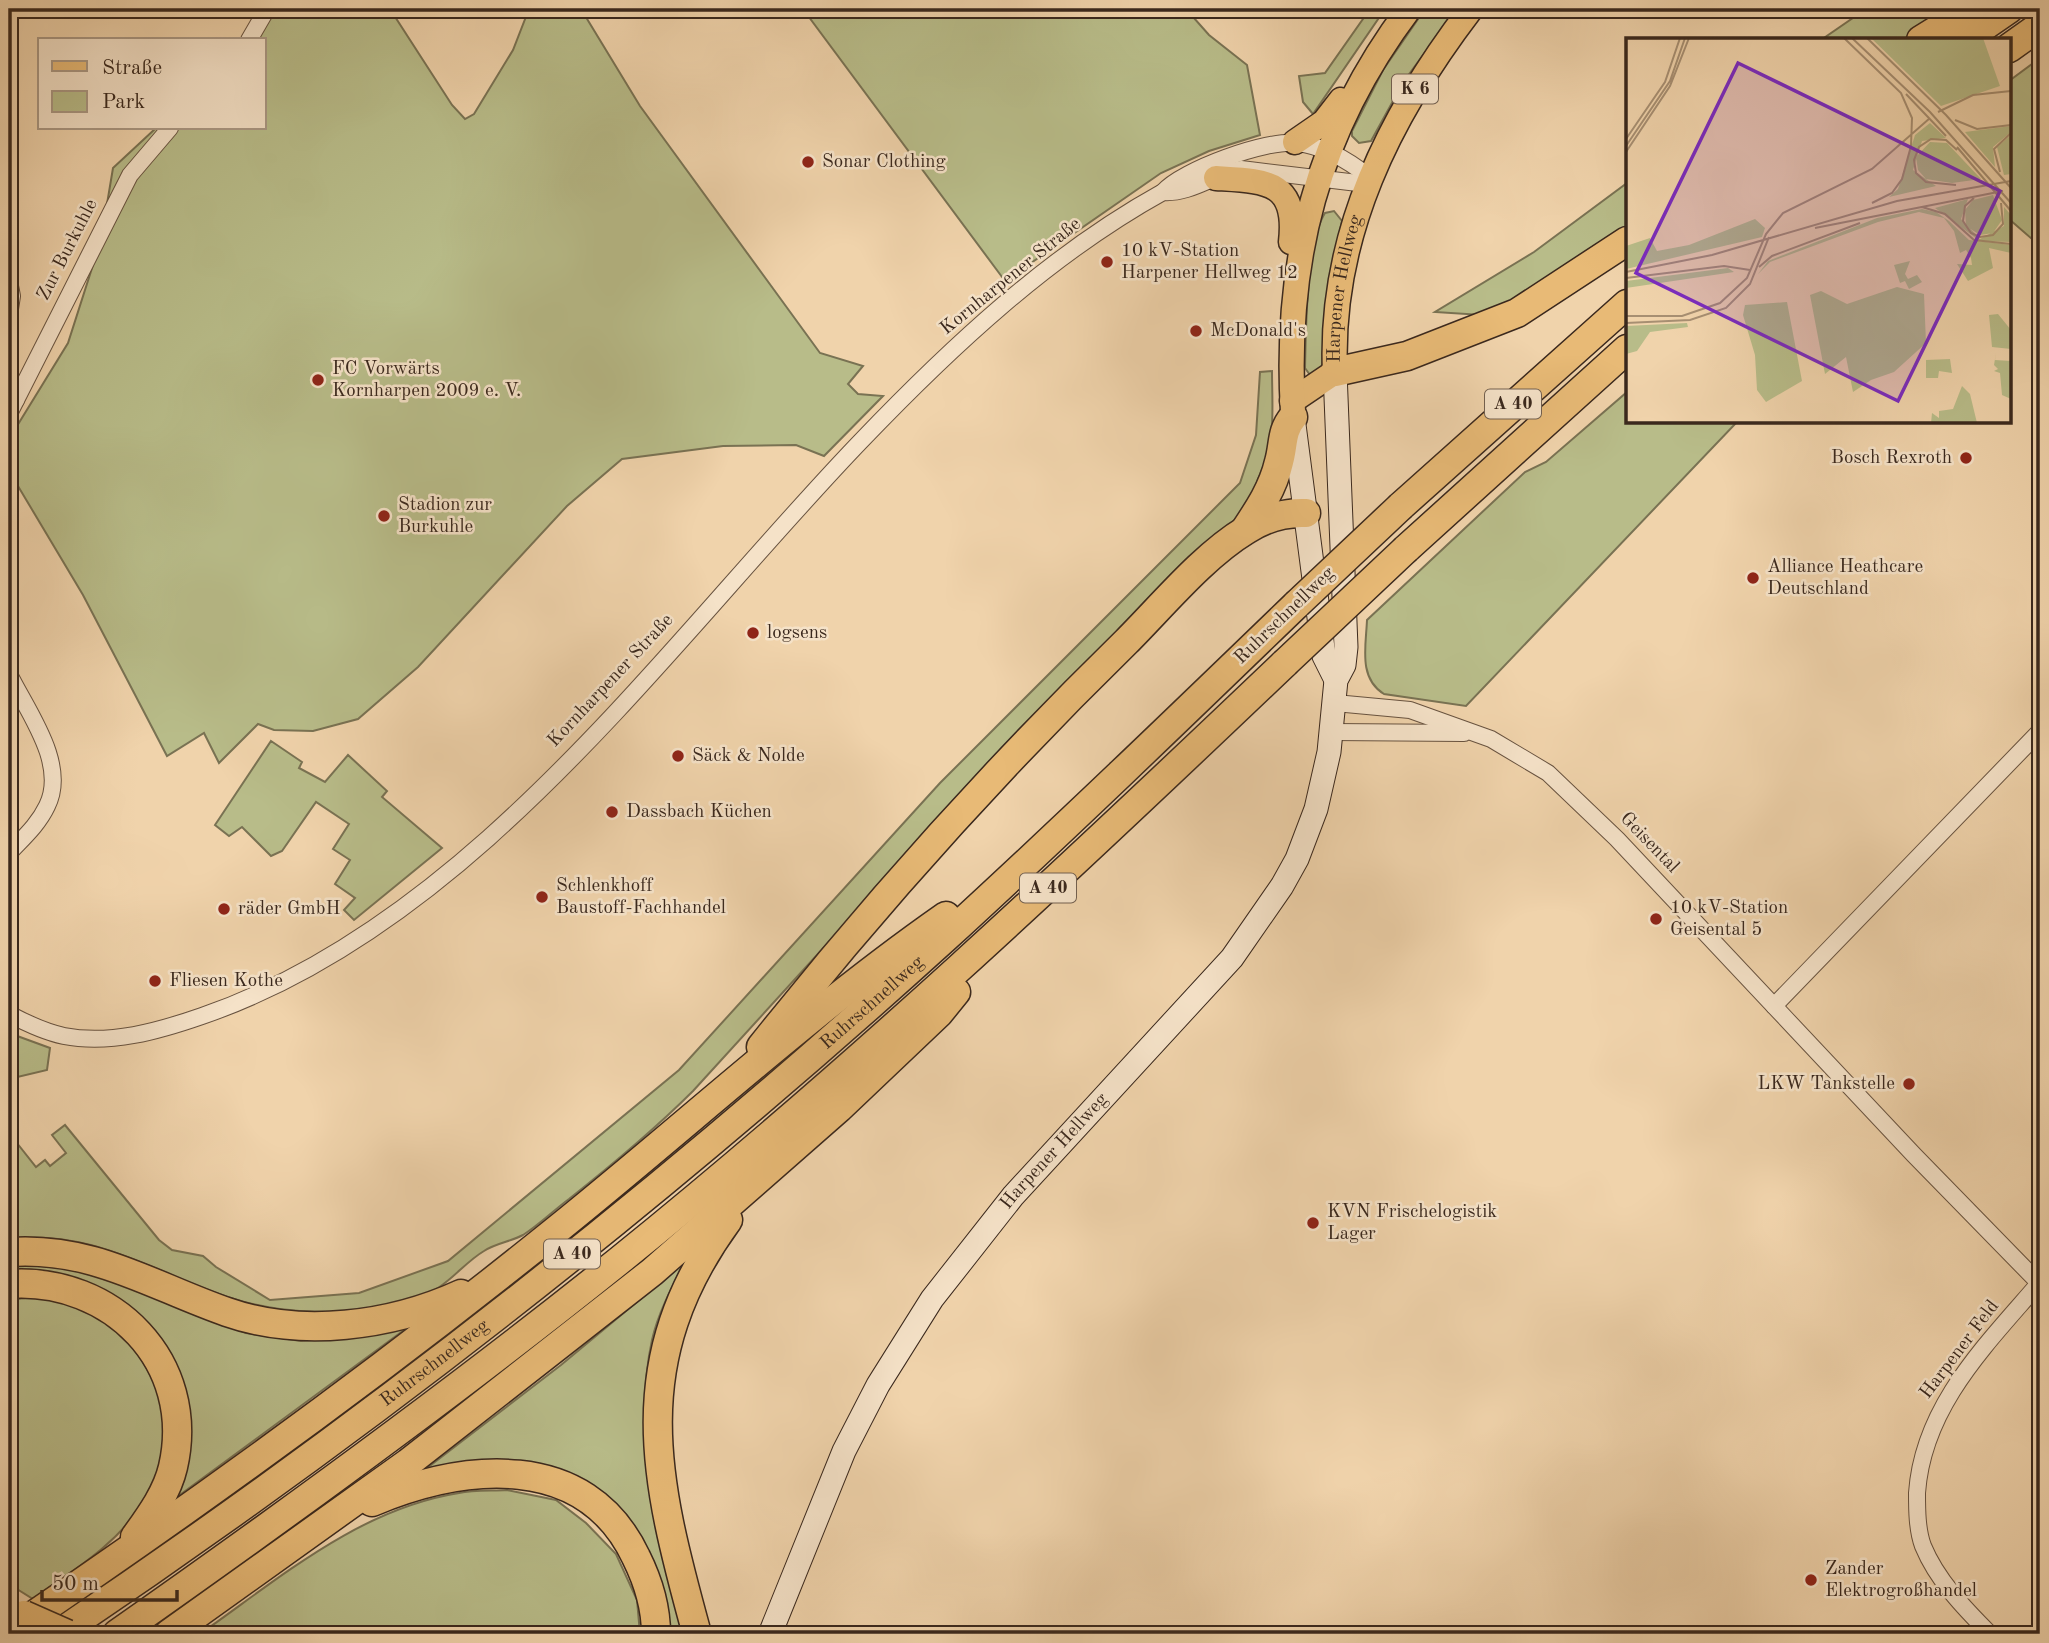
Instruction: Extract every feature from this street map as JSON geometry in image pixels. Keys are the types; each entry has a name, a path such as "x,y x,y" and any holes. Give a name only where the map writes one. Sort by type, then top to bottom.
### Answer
{"highway":[{"path":"1924,38 1971,9"},
{"path":"1968,38 2009,9"},
{"path":"2010,47 2040,26"},
{"path":"1335,372 1407,356 1517,313 1626,242"},
{"name":"Ruhrschnellweg","path":"58,1634 384,1402 592,1238 839,1032 1055,836 1401,506 1626,305"},
{"name":"Ruhrschnellweg","path":"117,1634 391,1438 621,1259 765,1139 1007,926 1406,549 1626,350"},
{"path":"1245,530 1268,493 1279,463 1284,427 1292,409"},
{"path":"708,1106 743,1069 850,937 1086,681 1217,553 1245,530 1282,515 1306,513"},
{"path":"13,1613 90,1577 340,1398 509,1269 882,962 1005,876 1055,836"},
{"path":"169,1634 299,1542 589,1324 775,1166 939,1013 1007,926"},
{"path":"696,1634 672,1542 661,1481 655,1417 659,1382 674,1318 705,1254 737,1208 775,1166"},
{"path":"9,1252 85,1257 115,1265 245,1318 300,1326 348,1324 403,1314 456,1297 509,1269"},
{"path":"9,1284 59,1286 116,1312 146,1341 159,1363 173,1401 177,1441 173,1469 164,1492 135,1536 90,1577"},
{"path":"299,1542 364,1505 424,1483 479,1472 541,1478 589,1501 618,1528 643,1572 652,1599 656,1634"},
{"path":"13,1613 67,1634"}],"main road":[{"name":"Harpener Hellweg","path":"1336,691 1324,656 1292,409 1294,286 1307,218 1327,151 1356,90 1409,9"},
{"name":"Harpener Hellweg","path":"770,1634 844,1451 913,1328 949,1275 1013,1196 1178,1021 1240,949 1282,886 1308,833 1332,732 1336,691 1345,665 1334,341 1344,260 1367,181 1427,68 1472,9"},
{"path":"1295,142 1312,132 1341,100 1356,90"},
{"path":"1216,178 1271,183 1284,195 1293,223 1287,274 1294,286"},
{"path":"1292,409 1335,372"},
{"path":"1306,513 1323,521 1340,541"}],"street":[{"path":"250,38 267,9"},
{"name":"Zur Burkuhle","path":"13,407 130,175 168,130"},
{"name":"Kornharpener Straße","path":"9,1014 64,1036 96,1039 169,1028 248,999 321,960 382,922 440,879 492,835 550,779 854,448 960,345 1066,255 1163,192 1172,182 1214,162 1295,142 1341,156 1367,181"},
{"name":"Kornharpener Straße","path":"1163,192 1178,193 1227,171 1254,169 1367,181"},
{"name":"Zur Burkuhle","path":"9,281 12,296 9,315"},
{"name":"Zur Burkuhle","path":"9,378 13,407"},
{"path":"9,674 46,747 53,777 48,804 34,827 9,853"},
{"name":"Geisental","path":"1336,691 1410,710 1491,739 1548,773 1586,808 2040,1283"},
{"path":"1774,1006 2040,731"},
{"name":"Geisental","path":"1332,732 1474,733"},
{"name":"Harpener Feld","path":"1990,1634 1938,1575 1922,1544 1917,1508 1919,1467 1928,1433 1947,1397 2040,1283"}],"green space":[{"name":"FC Vorwärts Kornharpen 2009 e. V.","path":"260,9 390,9 452,105 465,119 474,114 513,50 529,9 581,9 640,106 820,353 863,366 848,384 858,394 883,396 824,456 796,445 723,446 622,459 567,506 418,667 358,719 313,731 274,730 258,724 219,763 204,733 167,756 83,595 9,471 9,439 68,343 101,240 113,168 154,130 266,130 266,38 244,38"},
{"path":"803,9 1186,9 1209,35 1247,65 1260,135 1209,151 1161,173 1005,281"},
{"path":"1370,9 1385,9 1313,114 1303,102 1299,76 1325,73"},
{"path":"1425,9 1457,9 1404,81 1371,141 1359,143 1352,136 1352,131 1383,70"},
{"path":"1866,9 1957,9 1912,38 1824,38"},
{"path":"2040,58 2040,246 2010,220 2010,80"},
{"path":"1626,184 1626,229 1519,300 1482,315 1435,312 1534,252"},
{"path":"1334,211 1342,221 1324,332 1322,369 1310,375 1305,368 1311,265 1319,227 1325,213"},
{"path":"1272,371 1271,438 1257,482 1256,496 1250,506 972,785 693,1091 632,1147 529,1231 484,1251 444,1284 417,1298 392,1306 336,1312 280,1309 231,1298 123,1255 69,1240 40,1237 9,1239 9,1133 36,1167 45,1160 50,1166 66,1153 52,1135 65,1125 159,1240 172,1250 203,1256 270,1300 359,1293 448,1261 679,1070 940,783 1240,483 1256,435 1260,372"},
{"path":"1626,393 1626,424 1735,424 1466,706 1384,694 1370,679 1367,670 1367,620 1525,472 1546,462"},
{"path":"271,741 302,762 299,768 325,782 348,755 387,791 382,797 442,848 354,920 344,910 355,898 335,884 350,860 333,849 349,824 316,802 282,851 271,856 242,827 229,836 215,825"},
{"path":"9,1033 50,1048 47,1070 9,1079"},
{"path":"685,1262 658,1320 646,1377 647,1452 652,1488 685,1634 667,1634 657,1579 543,1468 501,1460 454,1464 418,1475 561,1365"},
{"path":"9,1264 71,1265 246,1333 301,1341 363,1336 415,1322 177,1497 188,1444 163,1348 9,1272"},
{"path":"34,1297 80,1306 106,1318 120,1329 132,1344 156,1389 162,1407 164,1444 155,1481 145,1500 122,1530 79,1567 33,1599 9,1584 9,1300"},
{"path":"507,1490 556,1500 586,1523 616,1554 637,1600 640,1634 200,1634 322,1548 388,1514 422,1501 459,1493"}],"place":[{"name":"Sonar Clothing","path":"808,162"},
{"name":"10 kV-Station Harpener Hellweg 12","path":"1107,262"},
{"name":"McDonald's","path":"1196,331"},
{"name":"FC Vorwärts Kornharpen 2009 e. V.","path":"318,380"},
{"name":"Bosch Rexroth","path":"1966,458"},
{"name":"Stadion zur Burkuhle","path":"384,516"},
{"name":"Alliance Heathcare Deutschland","path":"1753,578"},
{"name":"logsens","path":"753,633"},
{"name":"Säck & Nolde","path":"678,756"},
{"name":"Dassbach Küchen","path":"612,812"},
{"name":"Schlenkhoff Baustoff-Fachhandel","path":"542,897"},
{"name":"räder GmbH","path":"224,909"},
{"name":"10 kV-Station Geisental 5","path":"1656,919"},
{"name":"Fliesen Kothe","path":"155,981"},
{"name":"LKW Tankstelle","path":"1909,1084"},
{"name":"KVN Frischelogistik Lager","path":"1313,1223"},
{"name":"Zander Elektrogroßhandel","path":"1811,1580"}]}
